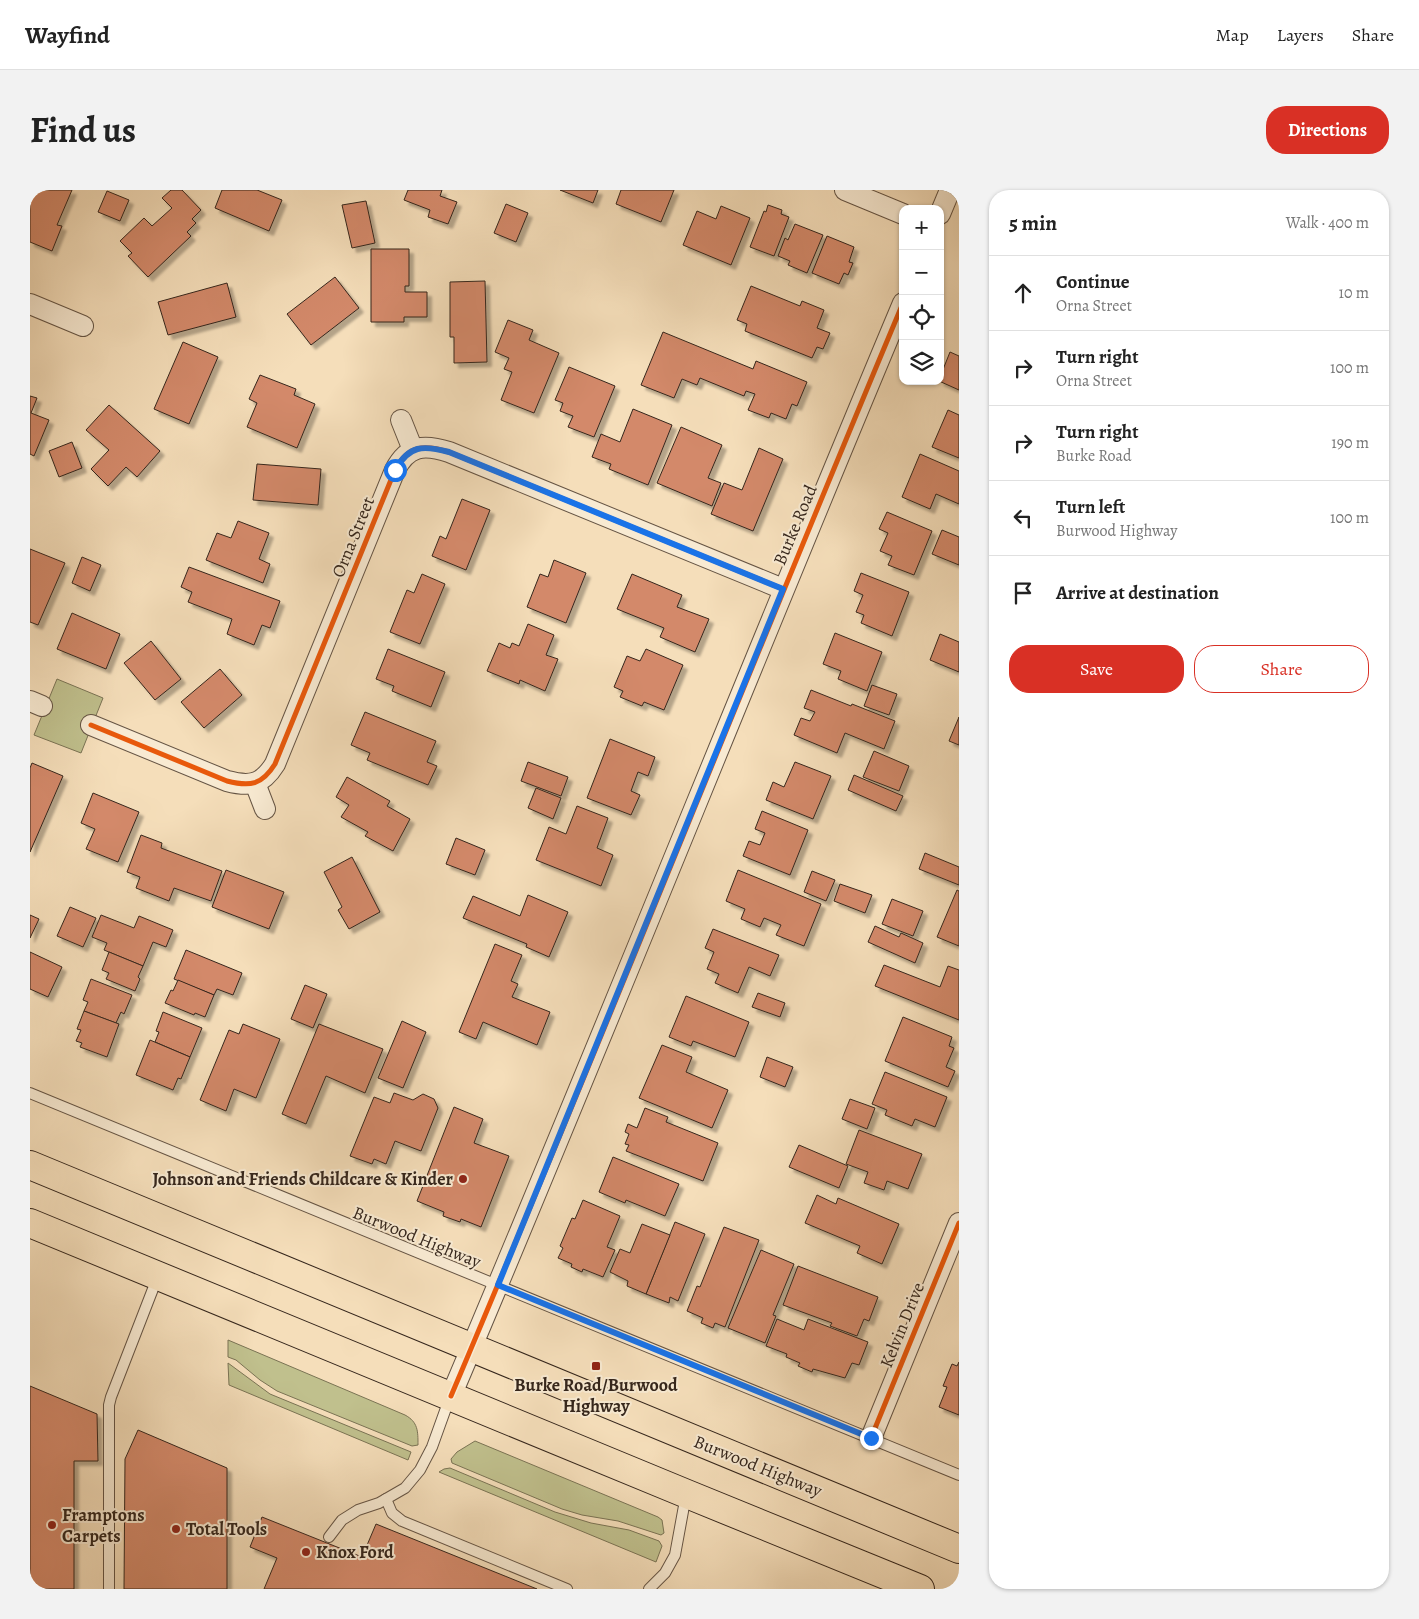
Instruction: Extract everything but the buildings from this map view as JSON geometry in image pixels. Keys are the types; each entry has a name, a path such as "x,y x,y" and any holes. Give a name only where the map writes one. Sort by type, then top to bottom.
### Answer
{"highway":[{"name":"Burwood Highway","path":"30,1165 959,1549"},
{"path":"30,1223 920,1589"}],"street":[{"path":"845,190 899,212"},
{"path":"944,205 950,190"},
{"path":"30,304 83,326"},
{"name":"Burke Road","path":"451,1396 783,589 899,314"},
{"path":"401,420 413,450 423,447 449,452 783,589"},
{"name":"Orna Street","path":"255,783 269,773 275,764 395,470 400,460 413,450"},
{"path":"91,725 227,781 248,785 255,783 265,809"},
{"name":"Kelvin Drive","path":"871,1438 959,1222"}],"lane":[{"name":"Burwood Highway","path":"30,1093 959,1475"},
{"path":"109,1589 109,1405 158,1275"},
{"path":"329,1537 342,1520 358,1510 386,1499 405,1488 420,1470 432,1447 451,1396"},
{"path":"649,1589 665,1573 675,1555 686,1494"},
{"path":"386,1499 392,1513 402,1521 567,1589"}],"green space":[{"path":"57,679 103,698 81,753 34,735"},
{"path":"228,1340 405,1415 415,1424 418,1445 412,1446 277,1391 236,1360 228,1357"},
{"path":"228,1363 270,1394 411,1452 408,1460 229,1385"},
{"path":"475,1441 658,1517 662,1520 664,1533 661,1535 618,1521 582,1515 562,1509 452,1463 451,1459 457,1452"},
{"path":"450,1468 555,1512 591,1523 629,1530 659,1541 662,1546 656,1562 439,1472"}],"cycle path":[{"path":"451,1396 899,313"},
{"path":"91,725 227,781 249,784 255,783 265,776 275,764 395,470 405,456 417,449 432,448 449,452 783,589"},
{"path":"871,1438 959,1223"}],"place":[{"name":"Johnson and Friends Childcare & Kinder","path":"463,1179"},
{"name":"Burke Road/Burwood Highway","path":"596,1366"},
{"name":"Framptons Carpets","path":"52,1525"},
{"name":"Total Tools","path":"176,1529"},
{"name":"Knox Ford","path":"306,1552"}],"route":[{"path":"395,470 400,460 413,450 423,447 449,452 783,589 498,1285 871,1438"}]}
